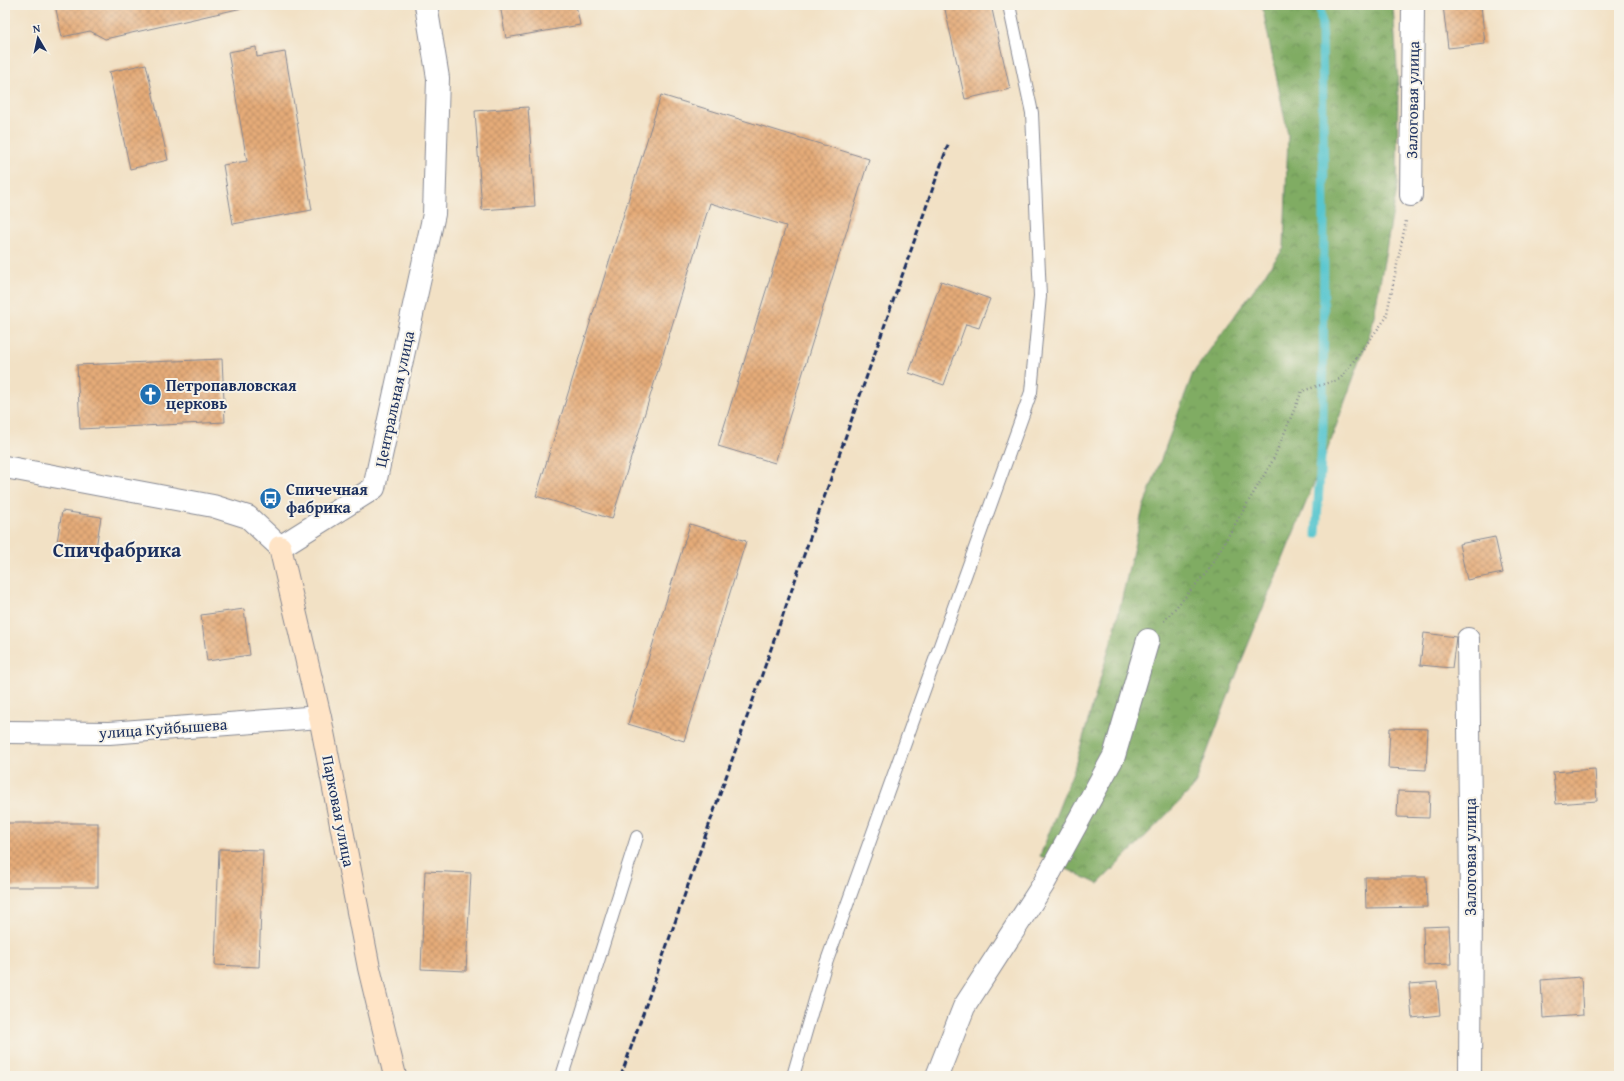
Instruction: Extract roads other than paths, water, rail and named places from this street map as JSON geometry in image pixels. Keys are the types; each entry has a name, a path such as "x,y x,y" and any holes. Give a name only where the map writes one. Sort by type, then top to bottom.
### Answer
{"street":[{"name":"Центральная улица","path":"280,547 374,488 434,214 438,78 426,5"},
{"name":"Залоговая улица","path":"1411,195 1413,5"},
{"path":"5,467 212,506 248,517 280,547"},
{"name":"Парковая улица","path":"280,547 320,717 369,968 394,1076"},
{"name":"Залоговая улица","path":"1468,639 1471,898 1470,1076"},
{"path":"937,1076 964,1007 1043,885 1114,756 1148,640"},
{"name":"улица Куйбышева","path":"5,732 109,733 320,717"}],"lane":[{"path":"792,1076 824,969 1031,392 1040,296 1032,113 1009,5"},
{"path":"562,1076 637,837"}],"waterway":[{"path":"1316,534 1323,428 1324,215 1322,28 1320,5"}],"railway":[{"path":"621,1076 949,142"}],"place":[{"name":"Петропавловская церковь","path":"151,394"},
{"name":"Спичечная фабрика","path":"270,498"}],"district":[{"name":"Спичфабрика","path":"117,550"}]}
